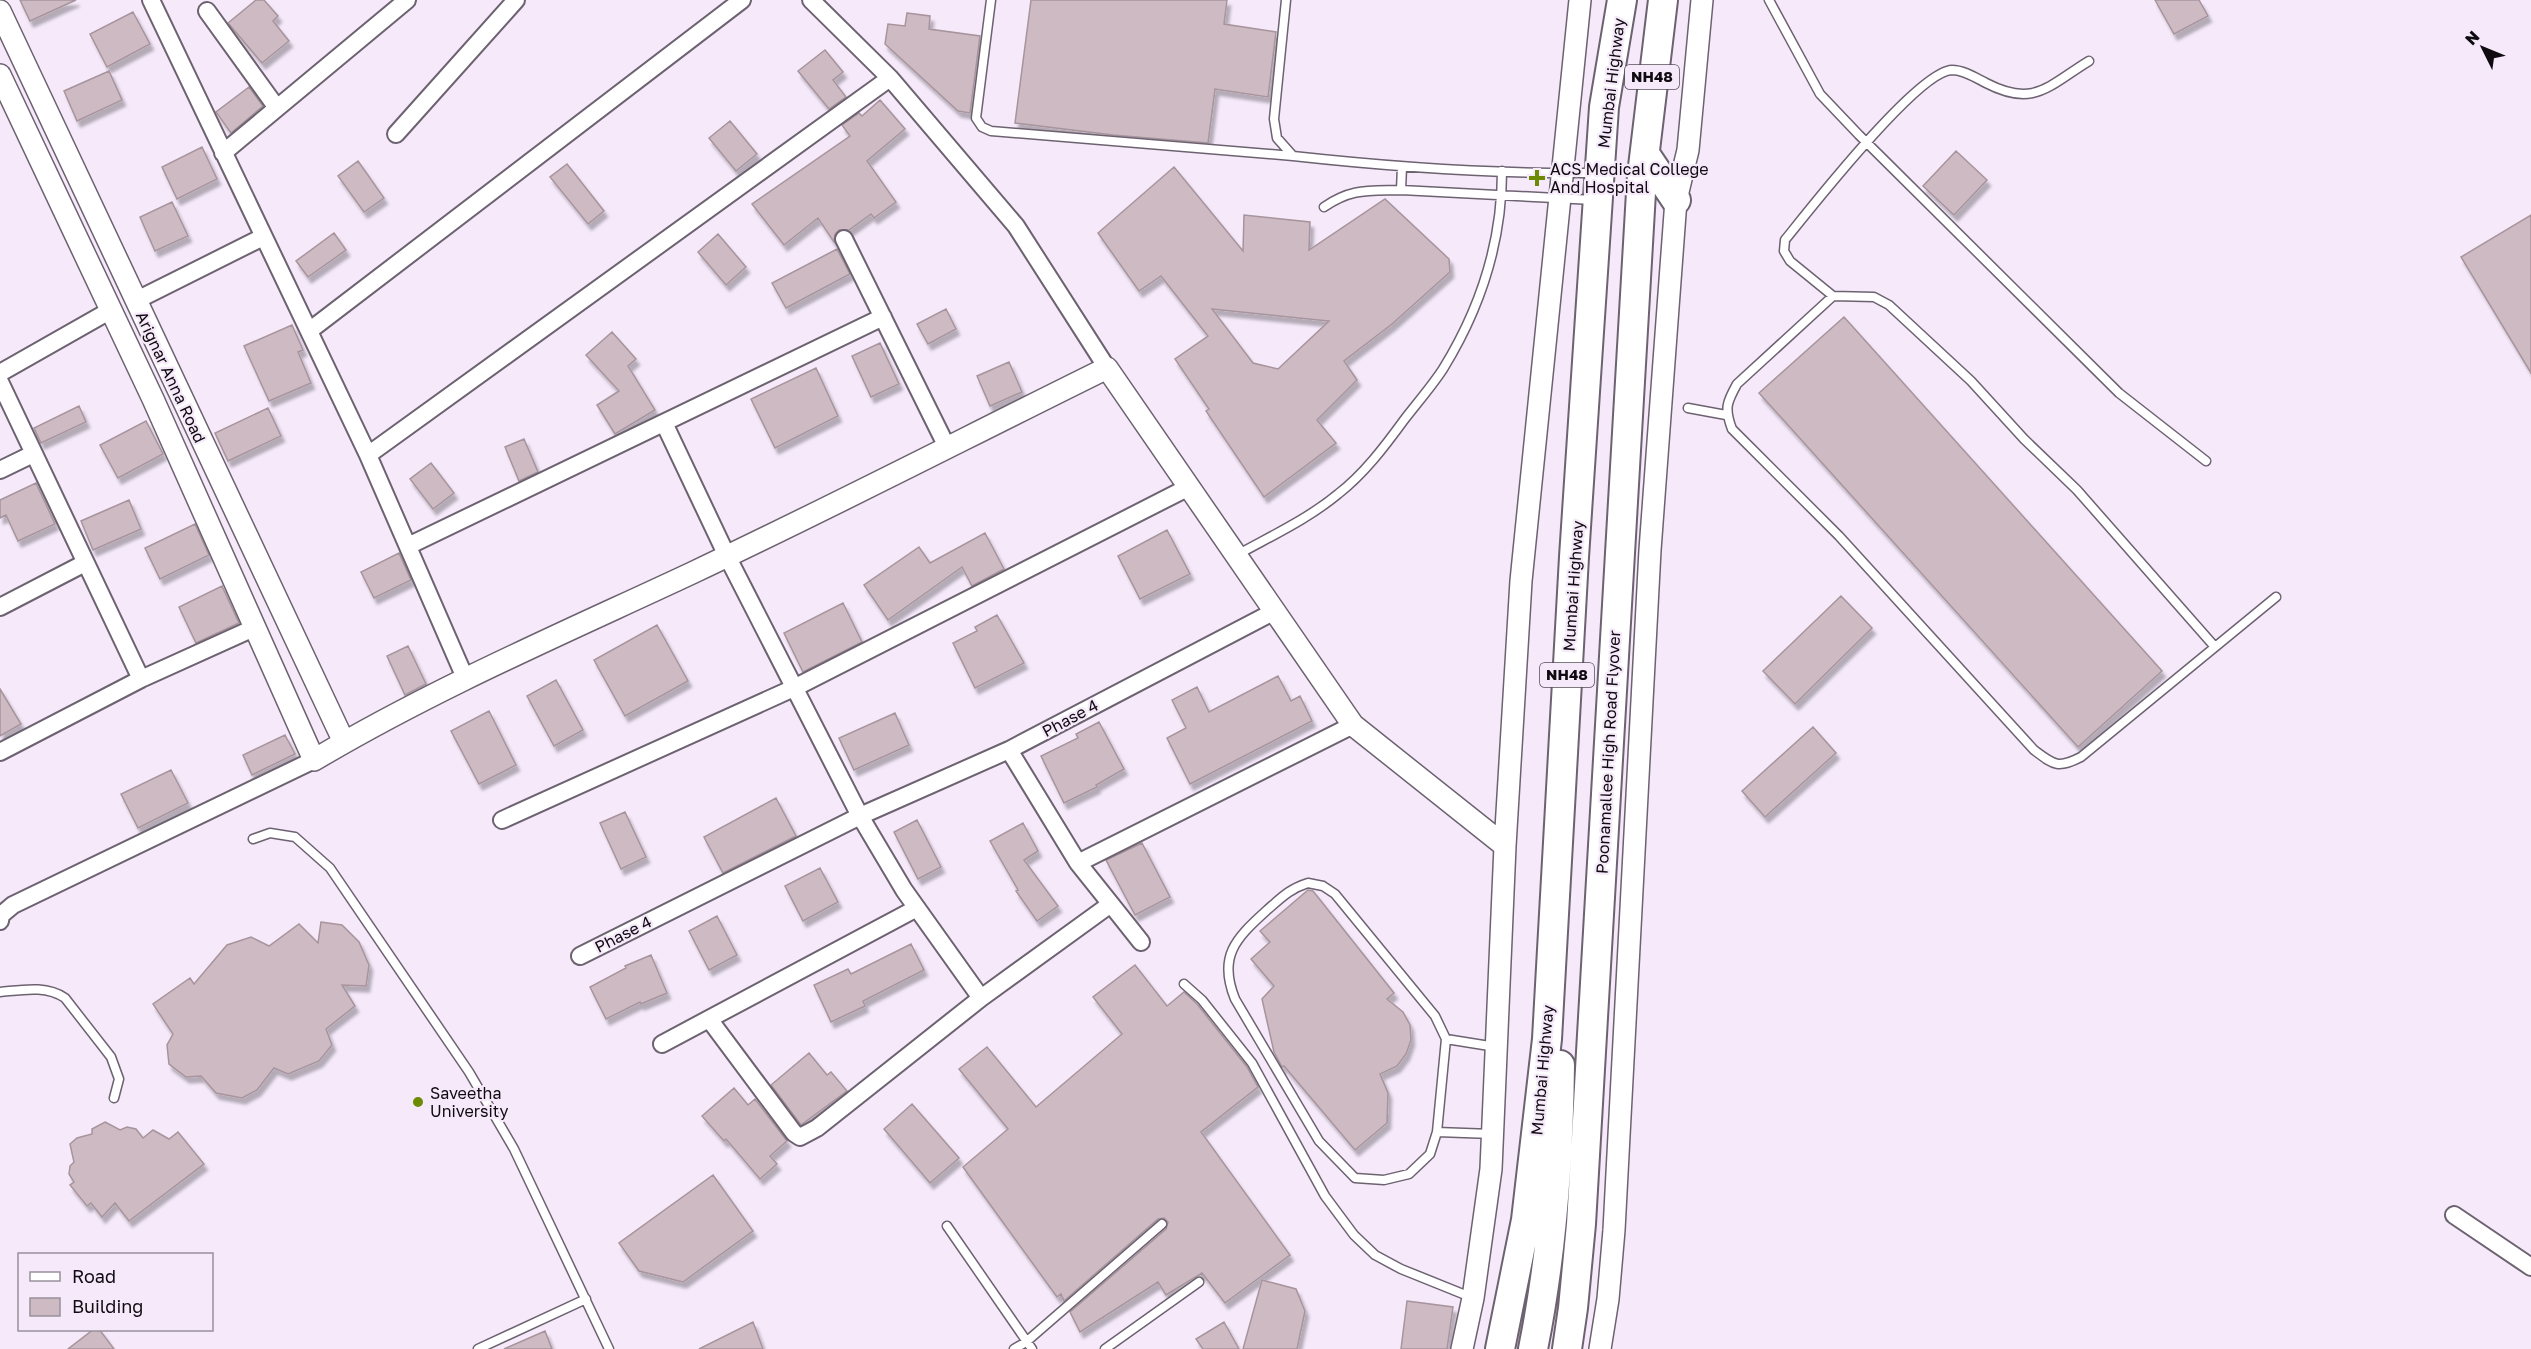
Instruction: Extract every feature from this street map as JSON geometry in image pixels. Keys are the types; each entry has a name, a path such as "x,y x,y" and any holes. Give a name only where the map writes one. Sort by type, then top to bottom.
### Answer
{"highway":[{"name":"Mumbai Highway","path":"1500,1349 1515,1281 1530,1188 1547,1039 1604,107 1622,0"},
{"name":"NH48","path":"1645,154 1663,0"},
{"path":"1652,84 1669,42 1680,0"},
{"path":"1645,154 1676,200"},
{"name":"Poonamallee High Road Flyover","path":"1567,1349 1581,1224 1645,154"},
{"path":"1533,1349 1544,1296 1556,1187 1561,1026 1554,917"}],"street":[{"path":"151,0 368,455 466,680"},
{"path":"223,153 407,0"},
{"path":"396,134 516,0"},
{"path":"309,331 742,0"},
{"path":"811,0 890,78 1016,226 1107,368 1353,725 1505,846"},
{"path":"1462,1349 1485,1223 1493,1134 1505,846 1521,581 1580,0"},
{"path":"1600,1349 1608,1299 1614,1230 1650,550 1676,200 1688,150 1702,0"},
{"name":"Arignar Anna Road","path":"0,11 344,742"},
{"path":"207,11 277,108"},
{"name":"Arignar Anna Road","path":"1,78 111,310 315,760"},
{"path":"368,455 890,78"},
{"path":"135,301 263,237"},
{"path":"844,239 947,447"},
{"path":"0,373 111,310"},
{"path":"408,546 883,317"},
{"path":"0,917 13,905 315,760 344,742 466,680 727,556 1107,368"},
{"path":"0,382 141,679"},
{"path":"664,423 727,556 860,816 917,908 981,998"},
{"path":"0,470 33,454"},
{"path":"502,820 796,687 1189,487"},
{"path":"0,607 85,563"},
{"name":"Phase 4","path":"580,956 860,816 1009,750 1275,611"},
{"path":"0,752 141,679 256,627"},
{"path":"1078,863 1353,725"},
{"path":"1009,750 1078,863 1141,942"},
{"path":"710,1019 794,1133 800,1137 817,1128 981,998 1110,903"},
{"path":"662,1044 917,908"},
{"path":"2454,1215 2531,1267"}],"lane":[{"path":"991,0 976,118 982,127 991,131 1401,167 1562,173 1599,187"},
{"path":"1286,0 1274,119 1278,138 1293,156"},
{"path":"1769,0 1820,94 2119,393 2206,461"},
{"path":"2089,61 2039,92 2025,95 2006,93 1968,74 1954,70 1941,72 1926,82 1866,142 1785,240 1784,251 1790,261 1833,296 1874,297 1889,305 1971,381 2077,490 2215,647"},
{"path":"1401,167 1401,190"},
{"path":"1236,555 1316,512 1340,493 1383,448 1443,369 1476,308 1493,254 1502,194 1502,171"},
{"path":"1324,207 1340,196 1354,191 1401,190 1560,198 1599,187"},
{"path":"1833,296 1737,384 1727,402 1726,415 1732,429 1839,536 2034,750 2051,763 2065,765 2081,757 2276,597"},
{"path":"1688,408 1726,415"},
{"path":"253,839 270,833 295,837 330,868 469,1072 514,1149 609,1349"},
{"path":"1308,883 1323,886 1335,894 1435,1016 1446,1039 1437,1131 1430,1154 1409,1174 1384,1180 1355,1178 1319,1141 1235,999 1227,979 1230,956 1240,935 1291,888 1308,883"},
{"path":"1184,984 1202,1000 1252,1063 1325,1196 1354,1235 1376,1255 1401,1269 1473,1298"},
{"path":"0,992 42,989 65,998 111,1057 119,1079 114,1098"},
{"path":"1446,1039 1497,1048"},
{"path":"1437,1131 1493,1134"},
{"path":"1014,1349 1029,1345 1162,1224"},
{"path":"947,1226 1029,1345"},
{"path":"1105,1349 1199,1282"},
{"path":"478,1349 586,1299"}],"building":[{"path":"20,0 76,0 30,21"},
{"path":"256,0 264,0 278,16 273,21 289,41 262,63 228,23"},
{"path":"1031,0 1227,0 1224,24 1276,32 1268,97 1215,89 1208,143 1113,135 1015,123"},
{"path":"2155,0 2199,0 2208,16 2174,34"},
{"path":"133,12 150,44 107,67 90,34"},
{"path":"907,13 930,16 929,29 980,36 970,113 958,111 885,44 888,24 905,26"},
{"path":"825,50 843,72 833,80 846,97 829,109 798,71"},
{"path":"109,71 122,100 77,121 64,91"},
{"path":"249,87 263,106 231,133 216,112"},
{"path":"880,100 905,129 867,161 896,202 874,218 871,214 849,230 839,230 835,234 834,242 818,218 784,245 752,204 850,136 842,125 859,113 862,116"},
{"path":"730,121 757,154 736,171 709,138"},
{"path":"202,147 217,179 177,199 162,167"},
{"path":"1956,151 1987,180 1954,215 1923,186"},
{"path":"358,161 384,198 364,212 338,176"},
{"path":"567,164 604,211 588,224 550,177"},
{"path":"1174,167 1243,251 1244,215 1310,222 1309,250 1385,199 1449,259 1450,272 1392,324 1344,361 1357,380 1317,420 1336,443 1264,497 1206,411 1209,409 1175,359 1208,336 1161,276 1139,291 1098,233","holes":["1212,309 1329,321 1278,369 1253,363"]},
{"path":"172,202 188,236 155,251 140,217"},
{"path":"2531,215 2531,373 2461,257"},
{"path":"334,233 346,250 308,277 296,261"},
{"path":"718,234 746,267 726,285 698,252"},
{"path":"837,249 850,274 786,308 772,283"},
{"path":"946,309 956,329 928,344 917,324"},
{"path":"1844,317 2162,671 2078,747 1759,393"},
{"path":"292,325 303,350 298,352 311,383 269,401 244,346"},
{"path":"612,332 636,359 628,366 655,410 615,434 597,405 619,391 586,355"},
{"path":"880,343 899,384 871,397 852,356"},
{"path":"1009,362 1022,392 990,406 977,376"},
{"path":"816,368 838,416 775,448 751,399"},
{"path":"79,406 86,422 41,443 34,428"},
{"path":"268,408 281,436 228,461 215,433"},
{"path":"146,421 163,454 118,478 100,445"},
{"path":"524,439 538,472 519,481 505,447"},
{"path":"431,463 454,493 433,509 410,479"},
{"path":"36,483 55,524 18,541 6,515 0,518 0,500"},
{"path":"129,500 141,529 93,550 81,521"},
{"path":"195,524 209,555 160,579 145,548"},
{"path":"1167,530 1190,574 1140,599 1118,556"},
{"path":"985,533 1004,569 972,586 962,567 888,620 864,585 919,547 930,563"},
{"path":"399,553 411,580 374,598 361,572"},
{"path":"222,586 239,623 196,643 179,607"},
{"path":"1841,596 1872,628 1795,704 1763,671"},
{"path":"843,603 862,642 803,672 784,633"},
{"path":"997,615 1024,663 975,688 953,643 977,631 975,627"},
{"path":"657,625 688,681 625,716 594,660"},
{"path":"408,646 426,684 405,695 387,656"},
{"path":"1278,676 1291,701 1300,696 1312,721 1190,784 1167,738 1186,728 1172,700 1197,687 1209,712"},
{"path":"556,680 583,730 554,746 527,696"},
{"path":"0,689 21,724 0,736"},
{"path":"489,711 516,765 479,784 451,731"},
{"path":"895,713 909,745 854,770 839,738"},
{"path":"1099,722 1124,769 1096,785 1097,787 1064,803 1041,756 1078,738 1076,734"},
{"path":"1813,727 1836,753 1765,817 1742,791"},
{"path":"285,735 295,754 252,775 243,755"},
{"path":"171,770 188,803 138,828 121,794"},
{"path":"776,798 796,836 723,873 704,837"},
{"path":"625,812 646,857 621,869 600,823"},
{"path":"917,820 941,867 918,879 894,832"},
{"path":"1023,823 1038,851 1024,860 1058,906 1037,921 1016,891 1018,890 990,841"},
{"path":"1142,843 1170,897 1135,915 1106,860"},
{"path":"820,868 838,902 803,921 785,886"},
{"path":"1308,890 1313,891 1394,993 1387,999 1403,1012 1410,1025 1411,1040 1406,1054 1397,1066 1380,1074 1388,1093 1387,1123 1355,1150 1284,1066 1282,1067 1274,1052 1262,999 1274,986 1251,959 1270,942 1260,931"},
{"path":"717,916 737,955 709,970 689,931"},
{"path":"321,922 342,925 359,942 369,965 366,986 342,985 355,1006 326,1029 332,1045 319,1061 288,1074 274,1068 257,1090 242,1098 216,1093 201,1076 186,1077 169,1064 167,1045 173,1034 153,1004 190,978 194,984 227,945 251,937 269,946 299,924 318,943"},
{"path":"911,944 924,970 863,1001 865,1006 831,1022 814,985 848,969 851,974"},
{"path":"651,955 667,993 641,1004 640,1002 606,1019 590,987 626,968 625,966"},
{"path":"1135,965 1167,1006 1184,992 1197,1004 1247,1067 1258,1087 1201,1132 1290,1255 1225,1303 1202,1273 1166,1295 1158,1282 1080,1332 1070,1312 1166,1229 1168,1222 1164,1218 1158,1219 1064,1301 1061,1294 1057,1297 963,1167 1008,1129 959,1069 987,1047 1036,1107 1122,1034 1093,997"},
{"path":"809,1053 827,1075 831,1072 847,1091 801,1125 771,1085"},
{"path":"734,1088 748,1105 755,1099 787,1141 770,1156 777,1164 760,1179 726,1139 724,1141 702,1116"},
{"path":"912,1104 959,1158 930,1183 884,1129"},
{"path":"105,1122 120,1130 127,1127 136,1129 143,1138 153,1130 169,1139 178,1132 204,1164 129,1221 115,1203 102,1217 91,1203 87,1206 70,1185 74,1182 69,1174 70,1166 74,1162 70,1144 77,1138 92,1134 92,1129"},
{"path":"713,1175 753,1231 683,1282 639,1271 619,1243"},
{"path":"1262,1280 1296,1289 1305,1311 1297,1349 1243,1349"},
{"path":"1407,1301 1453,1307 1447,1349 1401,1349"},
{"path":"753,1322 763,1349 699,1349"},
{"path":"1224,1322 1239,1349 1203,1349 1196,1339"},
{"path":"91,1331 100,1331 114,1349 68,1349"},
{"path":"545,1331 552,1349 504,1349"}],"place":[{"name":"ACS Medical College And Hospital","path":"1537,178"},
{"name":"Saveetha University","path":"418,1102"}]}
